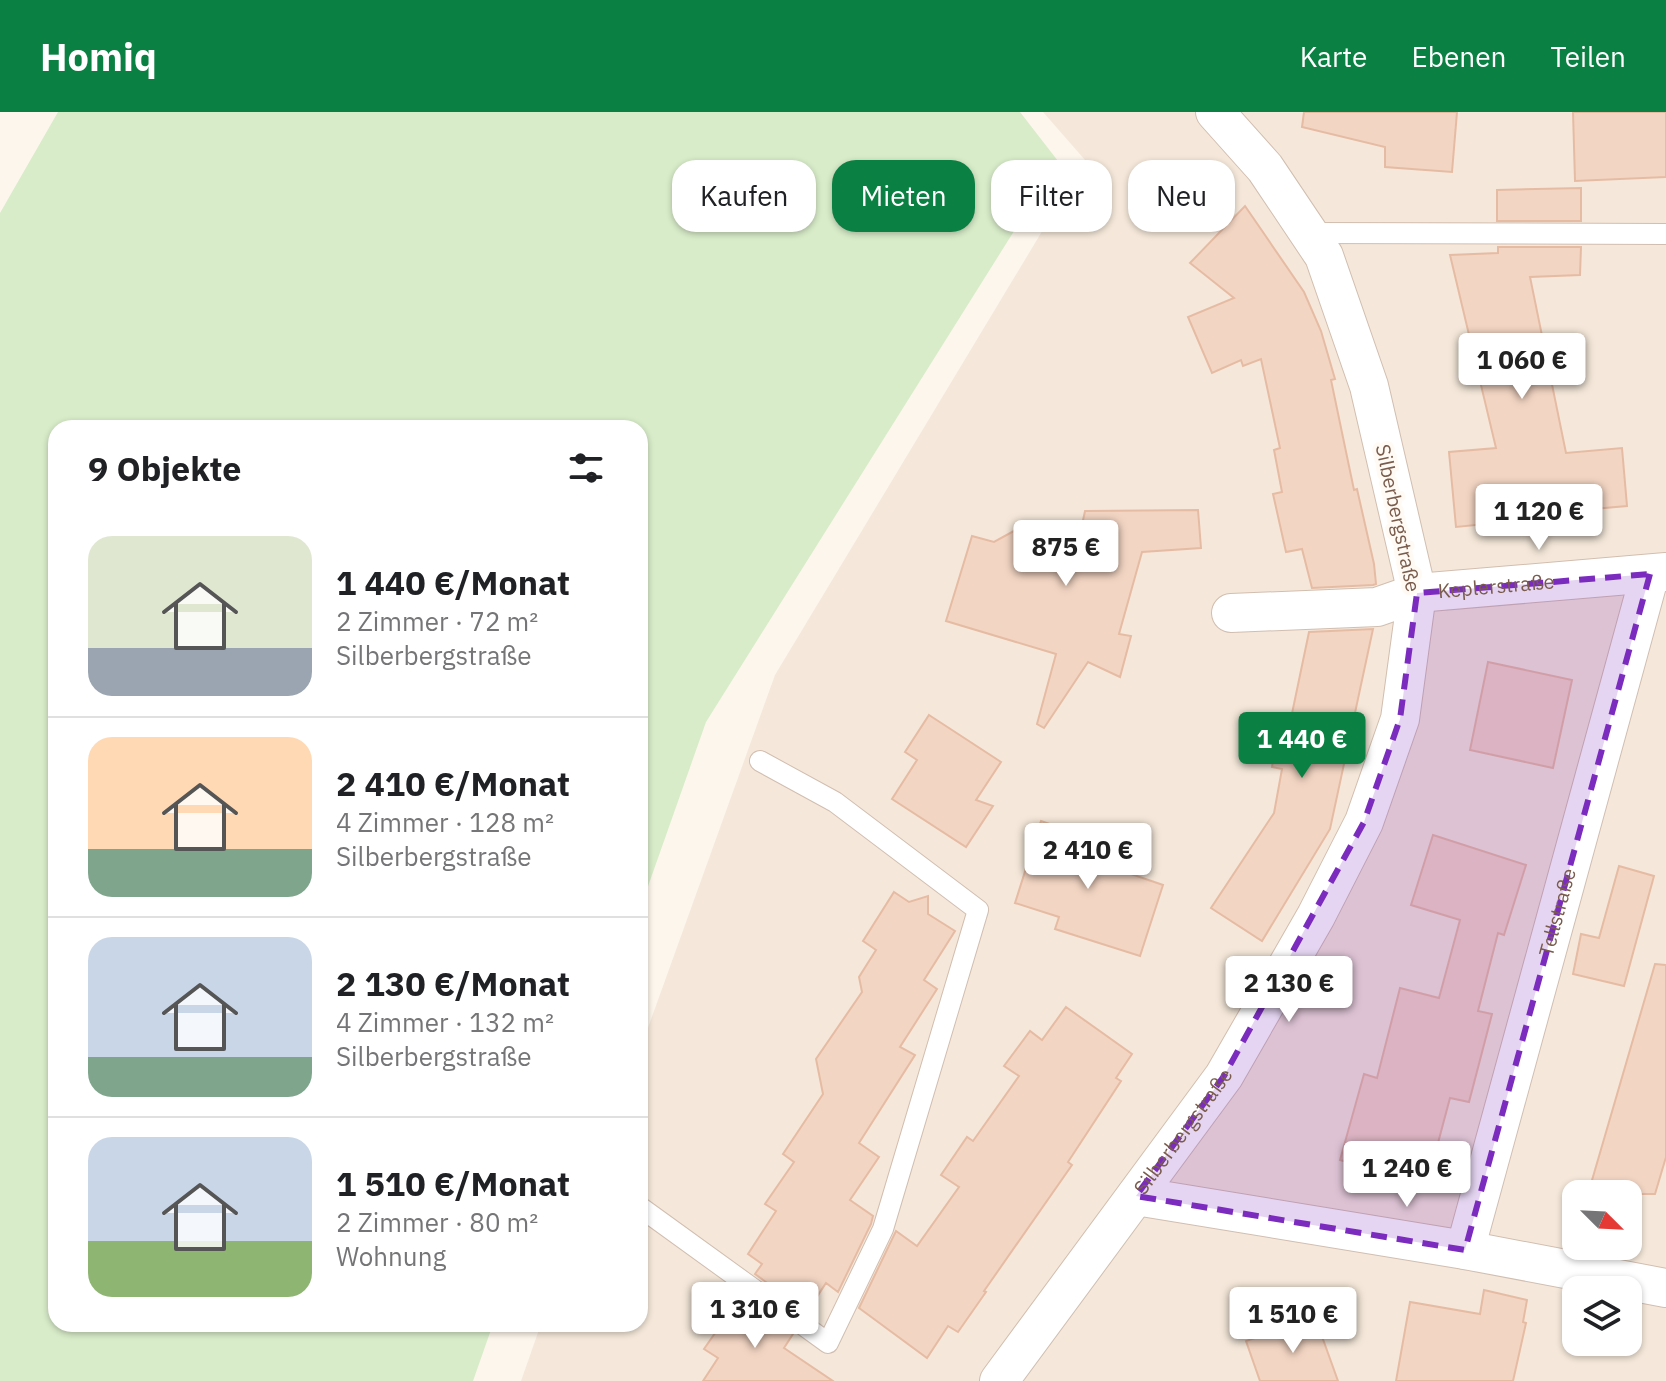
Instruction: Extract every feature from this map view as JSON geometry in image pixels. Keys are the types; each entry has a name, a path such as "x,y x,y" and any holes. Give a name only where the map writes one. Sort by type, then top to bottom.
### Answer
{"street":[{"name":"Silberbergstraße","path":"999,1381 1224,1076 1316,916 1364,822 1400,719 1417,593 1369,386 1324,256 1265,168 1215,112"},
{"name":"Keplerstraße","path":"1231,613 1377,607 1417,593 1658,573"},
{"name":"Tellstraße","path":"1465,1250 1658,573"},
{"path":"1136,1196 1465,1250 1666,1288"}],"lane":[{"path":"1310,233 1666,234"},
{"path":"648,1213 828,1343 883,1229 978,910 835,802 760,761"}],"highlighted area":[{"path":"1650,574 1465,1250 1136,1196 1224,1076 1364,822 1400,719 1417,593"}],"shaded area":[{"path":"1043,112 1666,112 1666,1381 521,1381 538,1332 648,1332 648,1028 775,675 1042,232 1112,232 1112,160 1085,160"}],"green space":[{"path":"58,112 1020,112 1057,160 991,160 991,232 1013,232 706,722 648,886 648,420 48,420 48,1332 490,1332 473,1381 0,1381 0,213"}],"building":[{"path":"1304,112 1457,112 1452,172 1385,167 1385,147 1302,127"},
{"path":"1573,112 1666,112 1666,177 1575,181"},
{"path":"1581,188 1581,221 1497,221 1497,190"},
{"path":"1245,206 1304,292 1321,331 1335,379 1331,380 1376,584 1312,588 1302,549 1286,552 1273,494 1282,492 1274,450 1280,448 1261,359 1243,366 1241,360 1212,373 1188,317 1234,298 1190,263 1220,232 1235,232 1235,216"},
{"path":"1498,247 1581,247 1580,275 1530,277 1566,453 1622,448 1627,506 1547,513 1547,518 1456,527 1449,452 1496,448 1450,255 1498,253"},
{"path":"1198,510 1201,548 1142,552 1119,634 1131,636 1120,677 1088,662 1044,728 1037,724 1056,654 946,621 972,536 994,542 1023,526 1082,525 1085,511"},
{"path":"1373,629 1330,829 1262,941 1211,908 1274,813 1282,769 1272,767 1276,744 1281,721 1290,723 1309,632"},
{"path":"1488,662 1572,680 1553,768 1470,750"},
{"path":"929,715 1001,762 976,800 993,806 966,847 892,799 917,760 905,752"},
{"path":"1041,821 1084,836 1081,845 1123,859 1119,870 1163,885 1140,956 1055,929 1059,917 1015,903"},
{"path":"1433,835 1526,865 1504,935 1498,933 1478,1011 1492,1014 1469,1102 1450,1098 1427,1184 1340,1160 1364,1074 1377,1078 1400,988 1439,998 1460,920 1411,905"},
{"path":"1619,866 1654,876 1624,986 1573,974 1581,934 1599,938"},
{"path":"894,892 909,902 928,896 928,914 955,931 924,980 937,989 900,1047 915,1055 859,1143 879,1157 850,1200 873,1216 871,1224 838,1292 826,1283 807,1312 755,1274 762,1264 748,1254 776,1211 765,1204 794,1162 783,1154 823,1094 816,1059 862,992 859,977 876,950 863,941"},
{"path":"1655,964 1666,965 1666,1157 1655,1194 1642,1194 1642,1180 1592,1180"},
{"path":"1066,1007 1132,1054 1116,1078 1121,1081 1068,1162 1072,1165 958,1332 948,1326 927,1358 859,1308 896,1231 917,1246 959,1187 941,1175 967,1137 973,1141 1019,1076 1004,1066 1030,1031 1042,1040"},
{"path":"1484,1290 1527,1300 1523,1322 1526,1323 1513,1381 1396,1381 1410,1302 1480,1314"},
{"path":"741,1296 793,1334 784,1348 833,1381 703,1381 718,1358 704,1349"},
{"path":"1315,1317 1338,1381 1260,1381 1246,1341"}]}
